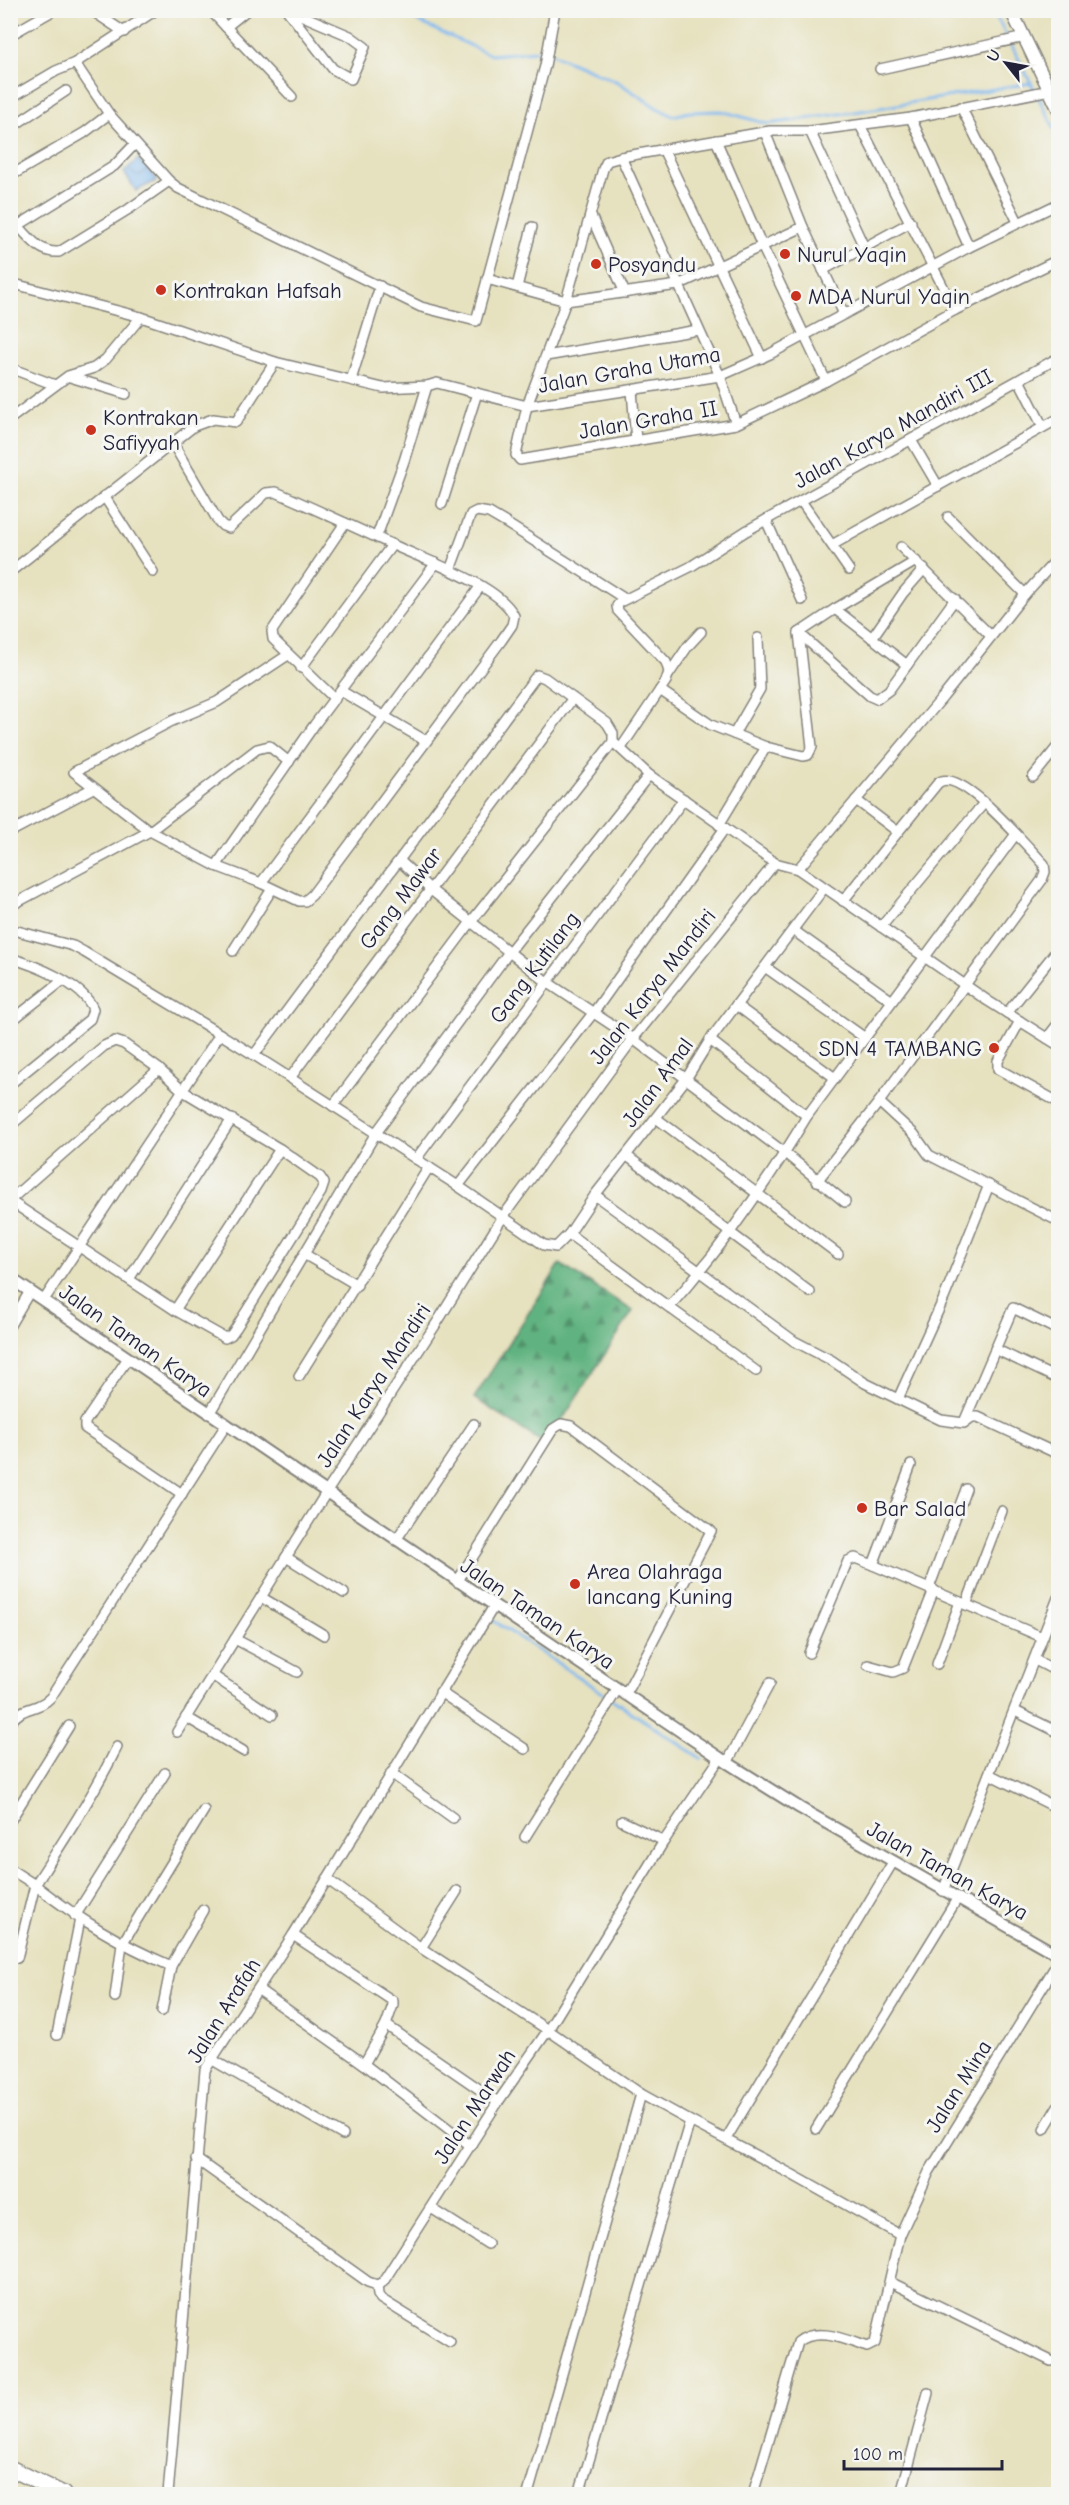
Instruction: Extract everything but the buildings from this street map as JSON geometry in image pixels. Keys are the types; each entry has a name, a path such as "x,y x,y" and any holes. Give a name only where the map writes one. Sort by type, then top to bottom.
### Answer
{"highway":[{"path":"10,2468 63,2494"}],"main road":[{"path":"1013,13 1059,108"}],"street":[{"path":"10,35 54,10"},
{"path":"92,10 124,32"},
{"path":"10,98 56,71 75,63 156,10"},
{"path":"210,10 292,97"},
{"path":"226,27 247,10"},
{"path":"288,10 350,36 365,47 351,79 333,69 288,10"},
{"path":"75,63 109,114 169,181 178,188 421,307 476,321 546,66 555,10"},
{"path":"1013,13 1027,10"},
{"path":"880,69 1024,37"},
{"path":"736,424 720,376 621,157 765,132 810,132 911,118 1050,90"},
{"path":"10,128 66,91"},
{"path":"961,107 1018,222"},
{"path":"10,176 84,133 109,114"},
{"path":"911,118 969,247"},
{"path":"860,125 955,310"},
{"path":"765,132 803,227 844,314"},
{"path":"810,132 864,247"},
{"path":"716,140 803,336 826,381"},
{"path":"19,225 114,166 135,144"},
{"path":"664,151 762,358"},
{"name":"Jalan Graha II","path":"621,157 606,162 566,301 527,406 516,455 520,460 736,424 826,381 955,310 1059,260"},
{"path":"10,217 33,242 44,250 59,252 129,209 169,181"},
{"name":"Jalan Graha Utama","path":"527,406 720,376 762,358 969,247 1059,204"},
{"path":"591,215 625,293"},
{"path":"823,270 911,222"},
{"path":"517,288 532,227"},
{"path":"487,279 566,301 678,285 803,227"},
{"path":"10,280 14,284 141,317 275,362 383,388 427,386 437,383 527,406"},
{"path":"351,380 380,286"},
{"path":"10,419 68,376 94,368 106,359 141,317"},
{"path":"546,356 698,330"},
{"name":"Jalan Karya Mandiri III","path":"625,599 690,567 746,531 1059,358"},
{"path":"10,572 194,426 216,419 236,422 275,362"},
{"path":"10,368 55,385"},
{"path":"68,376 126,394"},
{"path":"1019,380 1043,427"},
{"path":"377,536 404,461 427,386"},
{"path":"632,390 636,441"},
{"path":"442,504 477,393"},
{"path":"832,545 1059,418"},
{"path":"911,440 938,486"},
{"path":"172,442 223,526 229,528 271,491 450,570 509,606 514,619 501,641 312,895 305,901 299,901 261,883 216,866 150,831 74,772 172,721 218,702 288,655"},
{"path":"104,496 153,572"},
{"path":"801,501 849,570"},
{"path":"450,570 471,514 477,511 489,513 625,599 617,606 618,611 666,662 669,674"},
{"path":"948,518 1024,594"},
{"path":"766,520 802,600"},
{"path":"334,699 273,639 272,631 345,523"},
{"path":"301,668 392,545"},
{"path":"902,547 991,636"},
{"path":"798,869 1024,594 1058,559"},
{"path":"799,633 916,561"},
{"path":"216,866 334,699 436,563"},
{"path":"872,638 903,593 924,569"},
{"path":"261,883 383,715 480,587"},
{"path":"799,633 876,699 887,692 955,600"},
{"path":"835,609 907,665"},
{"path":"333,1106 471,922 617,745 660,690 688,646 701,632"},
{"path":"660,690 711,725 766,747 803,756 808,755 812,747 799,633"},
{"path":"735,734 760,689 758,638"},
{"path":"257,1051 400,861 533,678 541,676 610,726 617,745 649,776 775,863 798,869 964,985 1059,1045"},
{"path":"341,691 426,741"},
{"name":"Gang Mawar","path":"290,1078 573,699"},
{"path":"10,906 150,831 257,749 269,746 289,762"},
{"path":"1033,777 1059,746"},
{"path":"458,1186 594,1012 722,826 766,747"},
{"path":"209,1414 376,1133 509,952 649,776"},
{"path":"817,1181 879,1102 1044,876 1044,864 992,809 951,779 942,779 843,901"},
{"path":"10,832 93,788"},
{"name":"Gang Kutilang","path":"416,1159 684,800"},
{"path":"856,800 898,832"},
{"path":"881,927 984,803"},
{"path":"670,1306 730,1232 785,1153 807,1116 1016,834"},
{"path":"400,861 431,890 547,982 594,1012 686,1079 785,1153 845,1202"},
{"name":"Jalan Karya Mandiri","path":"177,1732 502,1218 633,1040 775,863"},
{"name":"Jalan Amal","path":"569,1234 595,1195 686,1079 710,1040 824,888"},
{"path":"232,951 272,889"},
{"path":"10,929 63,943 84,952 220,1034 257,1051 290,1078 548,1247 559,1245 569,1234 756,1371"},
{"path":"793,930 892,1001"},
{"path":"1007,1013 1059,949"},
{"path":"10,958 36,966 62,981 87,999 93,1014 90,1019 10,1084"},
{"path":"765,967 865,1038"},
{"path":"10,1022 62,981"},
{"path":"736,1005 835,1078"},
{"path":"1020,1021 997,1064 998,1069 1059,1102"},
{"path":"1047,1038 1059,1024"},
{"path":"44,1300 220,1034"},
{"path":"710,1040 807,1116"},
{"path":"10,1126 112,1041 124,1044 159,1069 183,1091 280,1149 320,1177 323,1187 236,1328 228,1337 222,1338 175,1310 10,1200 159,1069"},
{"path":"879,1102 914,1134 929,1155 1058,1220"},
{"path":"656,1118 838,1254"},
{"path":"129,1279 232,1119"},
{"path":"175,1310 280,1149"},
{"path":"627,1156 810,1292"},
{"path":"299,1376 429,1167"},
{"path":"898,1399 944,1298 989,1185"},
{"path":"595,1195 794,1341 831,1360 865,1383 941,1420 964,1423 972,1417 978,1417 1059,1454"},
{"path":"304,1254 357,1285"},
{"name":"Jalan Taman Karya","path":"10,1278 723,1761 943,1891 1059,1955"},
{"path":"10,1325 30,1291"},
{"path":"964,1423 1013,1308 1059,1330"},
{"path":"995,1349 1059,1379"},
{"path":"128,1358 85,1422 85,1428 182,1494"},
{"path":"396,1540 474,1424"},
{"path":"457,1582 553,1429 561,1424 571,1426 711,1531 621,1692 525,1837"},
{"path":"10,1723 22,1710 42,1706 51,1697 226,1425"},
{"path":"873,1566 911,1465"},
{"path":"868,1665 893,1672 903,1668 966,1489"},
{"path":"937,1664 1002,1511"},
{"path":"286,1557 344,1593"},
{"path":"809,1653 849,1562 855,1558 1042,1637"},
{"path":"261,1597 324,1635"},
{"path":"943,1891 1035,1660 1042,1637 1056,1614 1059,1598"},
{"name":"Jalan Arafah","path":"168,2494 204,2073 259,1990 494,1606"},
{"path":"235,1639 297,1672"},
{"path":"1035,1660 1059,1672"},
{"path":"212,1675 272,1715"},
{"name":"Jalan Marwah","path":"377,2285 387,2277 498,2102 548,2030 664,1841 723,1761 770,1683"},
{"path":"440,1692 525,1749"},
{"path":"1015,1711 1059,1732"},
{"path":"186,1716 243,1751"},
{"path":"10,1821 69,1726"},
{"path":"17,1958 34,1885 80,1814 117,1747"},
{"path":"57,2035 77,1918 165,1773"},
{"path":"391,1773 453,1818"},
{"path":"989,1774 1055,1807"},
{"path":"115,1997 122,1944 204,1810"},
{"path":"622,1821 664,1841"},
{"path":"726,2139 893,1862"},
{"path":"10,1869 77,1918 122,1944 171,1965"},
{"path":"327,1880 421,1948 548,2030 641,2094 900,2235"},
{"path":"421,1948 457,1891"},
{"path":"816,2129 957,1899"},
{"path":"162,2011 171,1965 203,1910"},
{"path":"293,1935 393,2001 386,2025 364,2064"},
{"name":"Jalan Mina","path":"753,2494 798,2342 806,2335 821,2334 867,2347 875,2343 900,2235 929,2172 1059,1962"},
{"path":"259,1990 364,2064 471,2146"},
{"path":"386,2025 498,2102"},
{"path":"211,2060 343,2135"},
{"path":"528,2494 641,2094"},
{"path":"1044,2129 1059,2106"},
{"path":"579,2494 690,2121"},
{"path":"196,2159 368,2282 377,2285 381,2300 450,2342"},
{"path":"431,2208 488,2244"},
{"path":"890,2282 1052,2361"},
{"path":"902,2494 928,2393"}],"green space":[{"path":"560,1264 633,1311 546,1445 474,1398"}],"water":[{"path":"138,159 158,180 136,191 124,172"}],"waterway":[{"path":"371,10 395,17 408,17 491,55 547,50 618,82 673,116 689,112 721,111 768,124 1031,83"},
{"path":"993,10 1058,135"},
{"path":"491,1619 702,1759"}],"place":[{"name":"Nurul Yaqin","path":"785,254"},
{"name":"Posyandu","path":"596,264"},
{"name":"Kontrakan Hafsah","path":"161,290"},
{"name":"MDA Nurul Yaqin","path":"796,296"},
{"name":"Kontrakan Safiyyah","path":"91,430"},
{"name":"SDN 4 TAMBANG","path":"994,1048"},
{"name":"Bar Salad","path":"862,1508"},
{"name":"Area Olahraga lancang Kuning","path":"575,1584"}]}
